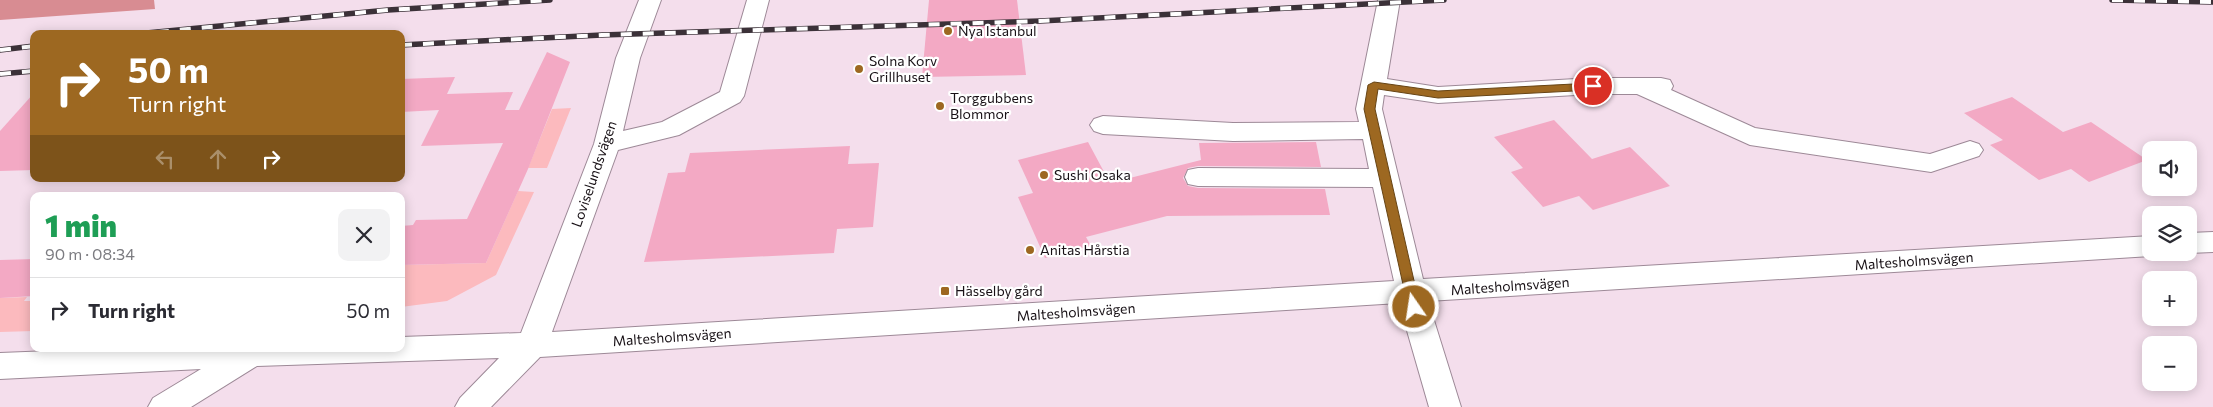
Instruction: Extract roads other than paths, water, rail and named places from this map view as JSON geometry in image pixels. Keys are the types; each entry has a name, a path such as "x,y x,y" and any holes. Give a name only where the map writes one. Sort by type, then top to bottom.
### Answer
{"street":[{"name":"Loviselundsvägen","path":"532,345 607,144 628,58 650,0"},
{"path":"607,144 670,129 731,96 758,0"},
{"path":"1389,0 1369,109 1410,292 1445,407"},
{"path":"1374,85 1438,95 1593,86 1652,86 1750,136 1931,163 1970,150"},
{"path":"1102,125 1233,132 1374,130"},
{"path":"1198,177 1385,178"},
{"path":"2197,243 2213,242"},
{"name":"Maltesholmsvägen","path":"405,349 532,345 2142,247"},
{"path":"471,407 532,345"},
{"name":"Maltesholmsvägen","path":"0,366 316,352"},
{"path":"164,407 254,354"}],"railway":[{"path":"178,30 388,10 550,0"},
{"path":"405,45 602,35 1040,21 1444,0"},
{"path":"2112,0 2213,2"},
{"path":"0,50 30,46"},
{"path":"0,74 30,71"}],"place":[{"name":"Nya Istanbul","path":"948,31"},
{"name":"Solna Korv Grillhuset","path":"859,69"},
{"name":"Torggubbens Blommor","path":"940,106"},
{"name":"Sushi Osaka","path":"1044,175"},
{"name":"Anitas Hårstia","path":"1030,250"},
{"name":"Hässelby gård","path":"945,291"}]}
